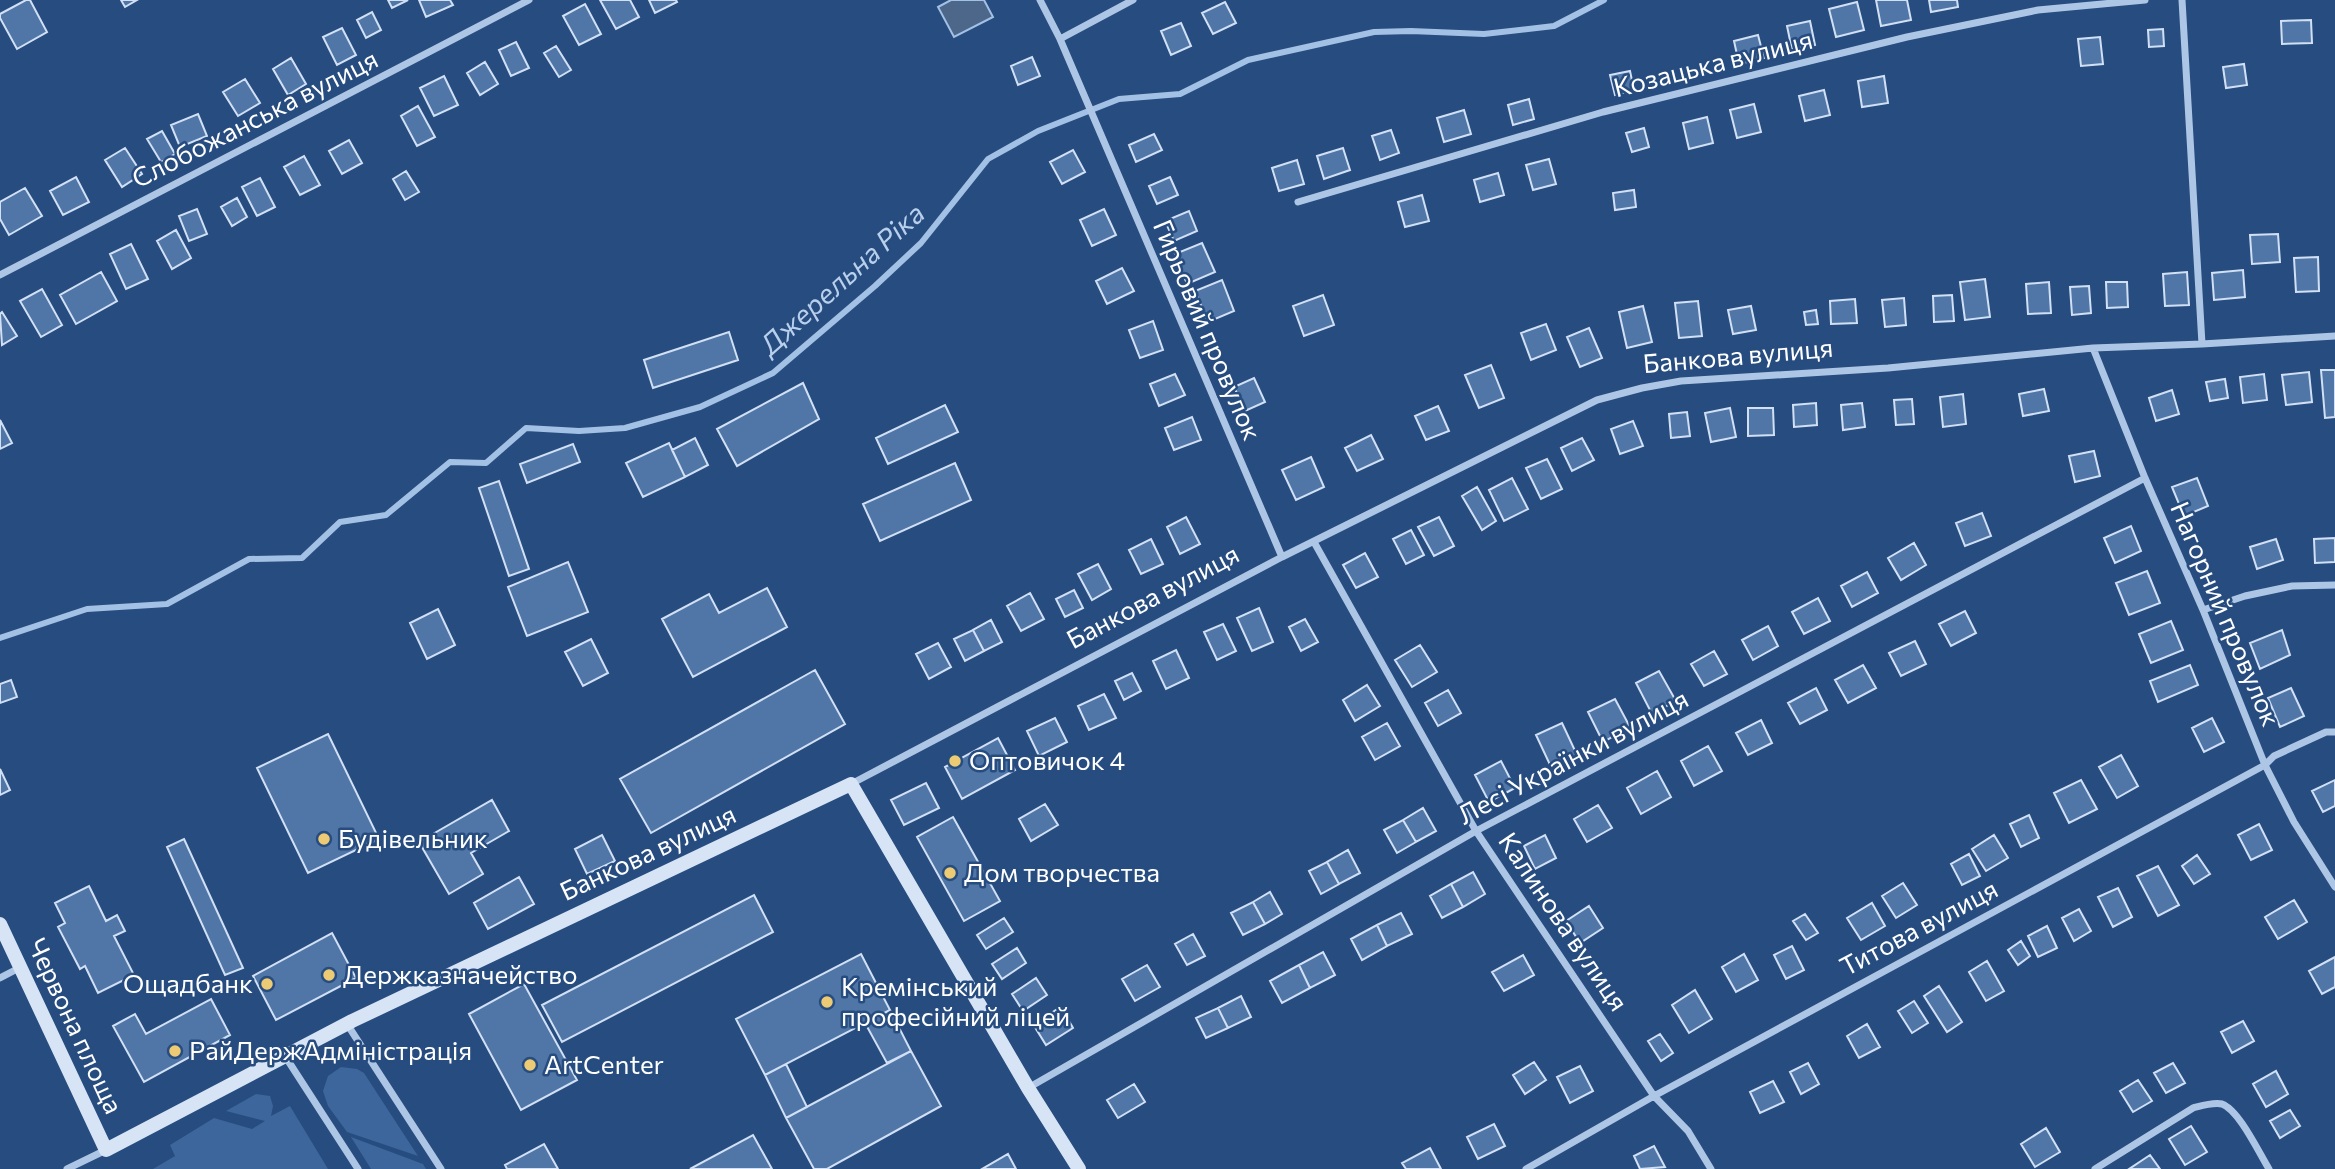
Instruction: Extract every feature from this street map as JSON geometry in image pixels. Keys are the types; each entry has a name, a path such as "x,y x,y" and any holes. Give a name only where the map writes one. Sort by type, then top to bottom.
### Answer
{"street":[{"name":"Слобожанська вулиця","path":"0,275 529,0"},
{"path":"1040,0 1060,39 1133,0"},
{"name":"Козацька вулиця","path":"1298,202 1603,113 1907,37 2038,10 2145,0"},
{"path":"2182,0 2202,344"},
{"name":"Гирьовий провулок","path":"1060,39 1282,557"},
{"name":"Банкова вулиця","path":"67,1169 347,1023 851,784 1282,557 1597,400 1682,381 1888,368 2093,348 2335,336"},
{"name":"Нагорний провулок","path":"2093,348 2265,765 2294,822 2335,887"},
{"name":"Лесі Українки вулиця","path":"1028,1088 1476,831 2145,478"},
{"name":"Калинова вулиця","path":"1314,542 1476,831 1654,1096 1688,1131 1711,1169"},
{"path":"2203,610 2245,596 2292,586 2335,585"},
{"name":"Титова вулиця","path":"1526,1169 1654,1096 2265,765 2274,756 2303,742 2335,732"},
{"path":"851,784 1028,1088 1079,1169"},
{"name":"Червона площа","path":"0,924 106,1150"},
{"path":"0,978 20,967"},
{"path":"347,1023 441,1169"},
{"path":"285,1056 358,1169"},
{"path":"2095,1169 2193,1108 2206,1104 2221,1104 2234,1112 2269,1169"}],"shaded area":[{"path":"951,0 984,0 993,17 954,37 938,7"},
{"path":"341,1067 357,1069 364,1073 418,1156 347,1132 328,1106 323,1091 328,1076"},
{"path":"256,1094 270,1096 273,1106 271,1116 290,1106 328,1169 153,1169 175,1156 170,1145 214,1118 252,1129 265,1121 226,1111"},
{"path":"351,1137 423,1164 426,1169 371,1169"}],"building":[{"path":"30,0 47,32 17,49 0,14"},
{"path":"121,0 137,0 125,7"},
{"path":"388,0 408,0 392,8"},
{"path":"419,0 450,0 453,5 426,17"},
{"path":"600,0 630,0 639,17 616,29"},
{"path":"649,0 676,0 677,2 655,13"},
{"path":"1876,0 1907,0 1911,20 1881,26"},
{"path":"1929,0 1957,0 1958,7 1931,12"},
{"path":"1225,2 1236,23 1213,34 1202,13"},
{"path":"1857,2 1864,30 1836,37 1829,9"},
{"path":"585,4 601,34 579,45 563,16"},
{"path":"372,12 381,30 366,38 357,20"},
{"path":"2311,20 2312,43 2282,44 2281,21"},
{"path":"1810,21 1815,45 1792,50 1787,26"},
{"path":"1181,23 1191,46 1171,55 1161,31"},
{"path":"342,28 356,55 337,65 323,37"},
{"path":"2163,29 2164,46 2149,47 2148,30"},
{"path":"1758,35 1764,58 1739,64 1734,41"},
{"path":"2100,37 2103,64 2081,66 2078,39"},
{"path":"516,42 529,68 511,76 499,50"},
{"path":"556,46 571,70 559,77 544,53"},
{"path":"1032,57 1040,76 1018,85 1011,66"},
{"path":"291,58 306,84 288,95 273,69"},
{"path":"485,62 498,84 480,95 467,73"},
{"path":"2244,64 2247,85 2226,88 2223,67"},
{"path":"1630,71 1634,90 1615,95 1610,75"},
{"path":"444,76 458,105 434,116 420,88"},
{"path":"1884,76 1888,103 1862,107 1858,81"},
{"path":"245,79 260,103 238,116 223,92"},
{"path":"1824,90 1830,115 1805,121 1799,96"},
{"path":"1529,99 1534,119 1513,125 1508,105"},
{"path":"1754,104 1761,132 1737,138 1730,110"},
{"path":"418,106 435,137 417,146 401,116"},
{"path":"1464,110 1471,134 1444,142 1437,118"},
{"path":"198,114 207,136 180,147 171,125"},
{"path":"1707,117 1713,143 1689,149 1683,123"},
{"path":"1644,128 1649,147 1632,152 1626,133"},
{"path":"1391,130 1399,153 1380,160 1372,136"},
{"path":"162,131 175,154 161,162 147,139"},
{"path":"1154,134 1162,150 1136,162 1129,145"},
{"path":"349,140 362,163 342,174 329,151"},
{"path":"125,148 142,174 122,187 105,160"},
{"path":"1343,148 1350,170 1324,179 1317,156"},
{"path":"1073,150 1085,172 1062,184 1050,162"},
{"path":"304,156 320,185 300,195 284,167"},
{"path":"1549,159 1556,184 1533,190 1526,165"},
{"path":"1297,160 1304,184 1279,191 1272,168"},
{"path":"406,171 419,192 405,200 393,179"},
{"path":"1498,173 1504,195 1480,202 1474,180"},
{"path":"76,177 89,202 63,215 50,191"},
{"path":"1170,177 1178,195 1157,204 1149,186"},
{"path":"260,178 275,207 257,216 242,187"},
{"path":"25,188 42,216 9,235 0,219 0,202"},
{"path":"1634,190 1636,207 1615,210 1613,193"},
{"path":"1422,195 1429,221 1405,227 1398,202"},
{"path":"237,198 247,217 232,226 221,207"},
{"path":"197,209 207,234 189,241 179,216"},
{"path":"1104,209 1116,235 1092,246 1080,220"},
{"path":"1189,211 1197,231 1174,241 1165,221"},
{"path":"176,230 191,258 172,269 157,241"},
{"path":"2278,234 2280,262 2252,264 2250,235"},
{"path":"1202,243 1215,272 1187,284 1175,254"},
{"path":"131,244 148,279 126,289 110,254"},
{"path":"2318,257 2319,291 2296,292 2294,258"},
{"path":"1122,268 1134,291 1107,304 1096,281"},
{"path":"2243,270 2245,297 2214,300 2212,273"},
{"path":"101,272 117,301 76,324 60,295"},
{"path":"2187,272 2189,305 2165,306 2163,274"},
{"path":"1985,279 1990,317 1965,320 1960,282"},
{"path":"1222,280 1234,311 1208,322 1195,291"},
{"path":"2049,282 2051,313 2028,314 2026,284"},
{"path":"2106,282 2127,282 2128,307 2107,308"},
{"path":"2089,286 2091,313 2072,315 2070,287"},
{"path":"42,289 62,325 41,337 20,301"},
{"path":"1323,295 1334,325 1304,336 1293,306"},
{"path":"1952,295 1954,321 1934,322 1933,296"},
{"path":"1904,298 1906,325 1885,327 1882,300"},
{"path":"1855,299 1857,323 1831,324 1830,301"},
{"path":"1698,301 1702,336 1679,338 1675,303"},
{"path":"1643,306 1652,342 1627,348 1619,312"},
{"path":"1751,306 1756,330 1733,334 1728,310"},
{"path":"1816,310 1818,324 1806,325 1804,312"},
{"path":"2,312 17,336 2,345 0,314"},
{"path":"1153,321 1163,350 1140,358 1129,330"},
{"path":"1546,324 1556,350 1531,360 1521,333"},
{"path":"1589,328 1602,358 1580,367 1567,337"},
{"path":"729,332 738,360 653,388 644,360"},
{"path":"1491,365 1504,398 1479,408 1465,375"},
{"path":"2321,370 2335,370 2335,417 2325,418"},
{"path":"2309,372 2312,402 2286,405 2282,375"},
{"path":"1175,374 1185,395 1159,406 1150,384"},
{"path":"2264,374 2267,400 2243,403 2240,377"},
{"path":"1254,378 1265,402 1245,411 1234,387"},
{"path":"2225,379 2228,398 2210,401 2206,382"},
{"path":"803,383 819,419 737,466 717,429"},
{"path":"2044,389 2049,411 2023,416 2019,394"},
{"path":"2172,390 2179,414 2156,421 2149,398"},
{"path":"1963,394 1966,424 1943,427 1940,397"},
{"path":"1912,399 1914,424 1896,425 1894,400"},
{"path":"1816,403 1817,425 1794,427 1793,405"},
{"path":"1862,403 1865,427 1843,430 1841,405"},
{"path":"945,405 958,432 888,464 876,438"},
{"path":"1438,406 1449,431 1426,440 1415,416"},
{"path":"1730,408 1736,437 1711,442 1705,413"},
{"path":"1748,408 1773,408 1774,435 1748,436"},
{"path":"1687,412 1690,436 1671,438 1669,414"},
{"path":"1192,417 1201,440 1174,450 1165,428"},
{"path":"0,420 12,443 0,449"},
{"path":"1633,421 1643,446 1620,454 1611,429"},
{"path":"1371,435 1383,459 1357,471 1345,448"},
{"path":"695,438 708,465 685,477 672,450"},
{"path":"1582,438 1594,460 1572,471 1561,448"},
{"path":"669,443 685,477 643,497 626,463"},
{"path":"573,444 580,462 527,483 520,464"},
{"path":"2094,451 2100,476 2075,482 2069,456"},
{"path":"1311,457 1324,487 1296,500 1282,470"},
{"path":"1547,459 1562,489 1541,499 1526,468"},
{"path":"955,463 971,500 880,541 863,504"},
{"path":"1512,478 1528,509 1504,521 1489,490"},
{"path":"2197,478 2208,506 2184,516 2172,487"},
{"path":"499,481 529,569 509,576 479,488"},
{"path":"1477,487 1496,521 1482,530 1462,496"},
{"path":"1982,513 1991,536 1965,546 1956,523"},
{"path":"1186,517 1200,544 1180,554 1167,527"},
{"path":"1439,517 1454,546 1434,556 1418,527"},
{"path":"2131,526 2141,551 2115,563 2104,538"},
{"path":"1411,530 1424,555 1406,564 1393,539"},
{"path":"2335,538 2335,562 2315,563 2314,539"},
{"path":"1151,539 1163,564 1141,574 1129,550"},
{"path":"2276,539 2283,560 2257,569 2250,547"},
{"path":"1914,543 1926,565 1901,580 1888,558"},
{"path":"1365,553 1378,577 1356,588 1343,565"},
{"path":"568,562 588,612 527,636 508,587"},
{"path":"1098,564 1111,589 1092,600 1078,574"},
{"path":"2147,571 2160,603 2129,615 2116,583"},
{"path":"1867,572 1878,593 1852,607 1841,586"},
{"path":"767,588 787,627 693,677 662,619 709,594 719,613"},
{"path":"1074,590 1083,608 1065,617 1056,599"},
{"path":"1030,593 1044,619 1021,631 1007,606"},
{"path":"1818,598 1830,621 1804,634 1792,612"},
{"path":"1259,608 1273,642 1252,651 1237,618"},
{"path":"438,609 455,645 427,659 410,623"},
{"path":"1965,611 1976,633 1951,646 1939,624"},
{"path":"1305,619 1318,642 1301,651 1289,627"},
{"path":"991,620 1002,642 984,651 973,630"},
{"path":"2171,621 2183,650 2151,663 2139,634"},
{"path":"1223,624 1236,651 1217,660 1204,632"},
{"path":"1768,626 1778,646 1753,660 1742,640"},
{"path":"973,630 984,651 965,661 954,639"},
{"path":"2282,630 2290,655 2260,669 2250,643"},
{"path":"591,639 608,673 583,686 565,652"},
{"path":"1915,641 1926,664 1901,676 1889,653"},
{"path":"938,643 951,667 929,679 916,654"},
{"path":"1420,645 1437,672 1412,687 1395,660"},
{"path":"1176,650 1189,678 1166,689 1153,661"},
{"path":"1714,651 1727,674 1704,686 1691,664"},
{"path":"1863,665 1876,688 1848,703 1835,680"},
{"path":"2190,665 2198,685 2158,702 2150,681"},
{"path":"815,670 845,724 651,833 620,779"},
{"path":"1659,671 1676,701 1652,714 1636,683"},
{"path":"1132,673 1141,691 1124,700 1115,681"},
{"path":"11,680 17,697 0,703 0,684"},
{"path":"1367,685 1380,706 1355,721 1343,700"},
{"path":"1816,688 1827,710 1800,724 1788,703"},
{"path":"2291,688 2304,716 2280,727 2268,698"},
{"path":"1448,690 1461,713 1438,726 1425,703"},
{"path":"1104,694 1116,718 1089,730 1078,706"},
{"path":"1615,699 1630,727 1603,742 1588,712"},
{"path":"1055,718 1067,742 1039,756 1027,731"},
{"path":"2212,718 2224,742 2204,752 2192,728"},
{"path":"1761,720 1772,743 1748,755 1736,733"},
{"path":"1387,723 1400,746 1375,760 1362,737"},
{"path":"1562,723 1578,757 1552,769 1536,735"},
{"path":"328,734 379,839 308,873 257,768"},
{"path":"998,738 1015,770 962,799 945,767"},
{"path":"1708,746 1722,771 1694,786 1681,761"},
{"path":"2121,755 2138,786 2117,798 2099,767"},
{"path":"1501,761 1515,788 1489,802 1475,775"},
{"path":"0,769 10,790 0,795"},
{"path":"1657,771 1671,797 1641,814 1627,788"},
{"path":"2081,780 2097,809 2069,823 2054,793"},
{"path":"2335,780 2335,806 2323,812 2312,791"},
{"path":"926,783 939,808 904,825 891,800"},
{"path":"492,800 509,831 471,853 483,874 449,894 419,842"},
{"path":"1045,804 1058,825 1031,841 1019,819"},
{"path":"1598,805 1612,828 1587,842 1574,819"},
{"path":"1423,808 1436,831 1416,842 1403,820"},
{"path":"2029,815 2039,838 2021,847 2010,824"},
{"path":"953,817 1000,901 964,921 917,837"},
{"path":"1403,820 1416,842 1397,853 1384,830"},
{"path":"2259,824 2272,850 2251,860 2238,835"},
{"path":"602,835 615,861 587,874 575,849"},
{"path":"1545,835 1556,858 1535,869 1524,846"},
{"path":"1994,835 2008,858 1986,871 1972,849"},
{"path":"184,839 243,968 225,975 167,847"},
{"path":"1348,850 1360,873 1339,884 1327,862"},
{"path":"1969,854 1980,876 1962,885 1951,864"},
{"path":"2197,855 2210,874 2194,884 2182,866"},
{"path":"1327,862 1339,884 1321,894 1309,871"},
{"path":"2158,866 2179,905 2158,916 2137,876"},
{"path":"1473,872 1485,894 1463,907 1451,884"},
{"path":"519,877 534,904 488,929 474,903"},
{"path":"1903,883 1917,905 1896,918 1882,896"},
{"path":"1451,884 1463,907 1442,918 1430,896"},
{"path":"89,886 106,921 117,915 125,931 114,936 134,975 98,993 85,966 80,969 58,927 65,923 55,903"},
{"path":"2118,888 2132,917 2113,927 2098,897"},
{"path":"1270,892 1282,914 1265,924 1253,902"},
{"path":"754,895 773,932 562,1042 542,1005"},
{"path":"2294,900 2307,922 2278,939 2265,917"},
{"path":"1253,902 1265,924 1243,935 1231,913"},
{"path":"1872,903 1885,926 1861,940 1847,918"},
{"path":"1589,906 1603,928 1580,943 1566,921"},
{"path":"2079,909 2091,931 2074,941 2062,918"},
{"path":"1401,913 1412,934 1387,946 1377,925"},
{"path":"1805,914 1818,933 1806,940 1793,921"},
{"path":"1004,918 1013,932 986,949 977,935"},
{"path":"1377,925 1387,946 1362,960 1351,939"},
{"path":"2047,926 2057,948 2038,957 2028,936"},
{"path":"332,933 356,978 276,1020 253,976"},
{"path":"1193,934 1205,956 1187,965 1175,944"},
{"path":"2021,941 2030,956 2018,965 2008,950"},
{"path":"1792,946 1804,970 1786,979 1774,955"},
{"path":"1017,948 1026,963 1002,979 992,964"},
{"path":"1323,952 1335,975 1310,988 1299,965"},
{"path":"861,954 890,1010 765,1075 736,1019"},
{"path":"1744,954 1758,980 1736,992 1722,967"},
{"path":"1523,955 1534,975 1504,991 1492,972"},
{"path":"2335,957 2335,987 2322,994 2309,971"},
{"path":"1987,961 2004,991 1986,1001 1969,972"},
{"path":"1147,965 1160,987 1135,1001 1122,979"},
{"path":"1299,965 1310,988 1282,1003 1270,981"},
{"path":"1036,978 1047,995 1023,1011 1012,994"},
{"path":"524,984 577,1080 521,1110 469,1014"},
{"path":"1939,986 1962,1022 1947,1032 1924,996"},
{"path":"1695,990 1712,1019 1689,1033 1672,1005"},
{"path":"1241,996 1251,1017 1228,1028 1218,1008"},
{"path":"211,999 230,1035 144,1082 113,1026 135,1014 146,1034"},
{"path":"1914,1001 1928,1023 1912,1033 1898,1011"},
{"path":"1061,1007 1073,1028 1046,1045 1033,1024"},
{"path":"1218,1008 1228,1028 1206,1038 1196,1018"},
{"path":"890,1010 911,1051 887,1063 865,1023"},
{"path":"2243,1021 2254,1041 2232,1053 2221,1032"},
{"path":"1867,1024 1880,1047 1859,1058 1847,1036"},
{"path":"1660,1034 1673,1053 1661,1061 1648,1041"},
{"path":"911,1051 941,1106 827,1169 814,1169 786,1118"},
{"path":"1534,1062 1546,1080 1525,1094 1513,1075"},
{"path":"1808,1063 1819,1084 1801,1094 1790,1072"},
{"path":"2173,1063 2185,1083 2166,1093 2154,1073"},
{"path":"786,1064 807,1107 786,1118 765,1075"},
{"path":"1580,1066 1593,1091 1570,1103 1557,1077"},
{"path":"2276,1071 2288,1094 2266,1107 2253,1084"},
{"path":"2138,1080 2152,1101 2133,1112 2120,1091"},
{"path":"1773,1081 1784,1102 1760,1113 1750,1092"},
{"path":"1134,1084 1145,1102 1118,1118 1107,1100"},
{"path":"2290,1110 2300,1126 2280,1138 2270,1121"},
{"path":"1494,1124 1505,1146 1478,1159 1467,1137"},
{"path":"2191,1126 2207,1152 2185,1165 2169,1139"},
{"path":"2046,1128 2060,1152 2035,1167 2021,1144"},
{"path":"753,1135 772,1169 690,1169"},
{"path":"544,1144 558,1169 507,1169 505,1165"},
{"path":"1654,1146 1665,1167 1640,1169 1634,1156"},
{"path":"1430,1148 1441,1169 1406,1169 1402,1163"},
{"path":"1008,1154 1016,1169 982,1169"},
{"path":"2150,1155 2160,1169 2129,1169"}],"waterway":[{"name":"Джерельна Ріка","path":"0,638 87,609 167,604 249,559 302,558 340,522 386,515 450,462 486,463 526,428 579,431 625,428 700,407 773,373 921,243 988,159 1038,131 1119,99 1180,94 1248,60 1374,32 1484,34 1554,26 1604,0"}],"place":[{"name":"Оптовичок 4","path":"955,761"},
{"name":"Будівельник","path":"324,839"},
{"name":"Дом творчества","path":"950,873"},
{"name":"Держказначейство","path":"329,975"},
{"name":"Ощадбанк","path":"267,984"},
{"name":"Кремінський професійний ліцей","path":"827,1002"},
{"name":"РайДержАдміністрація","path":"175,1051"},
{"name":"ArtCenter","path":"530,1065"}]}
